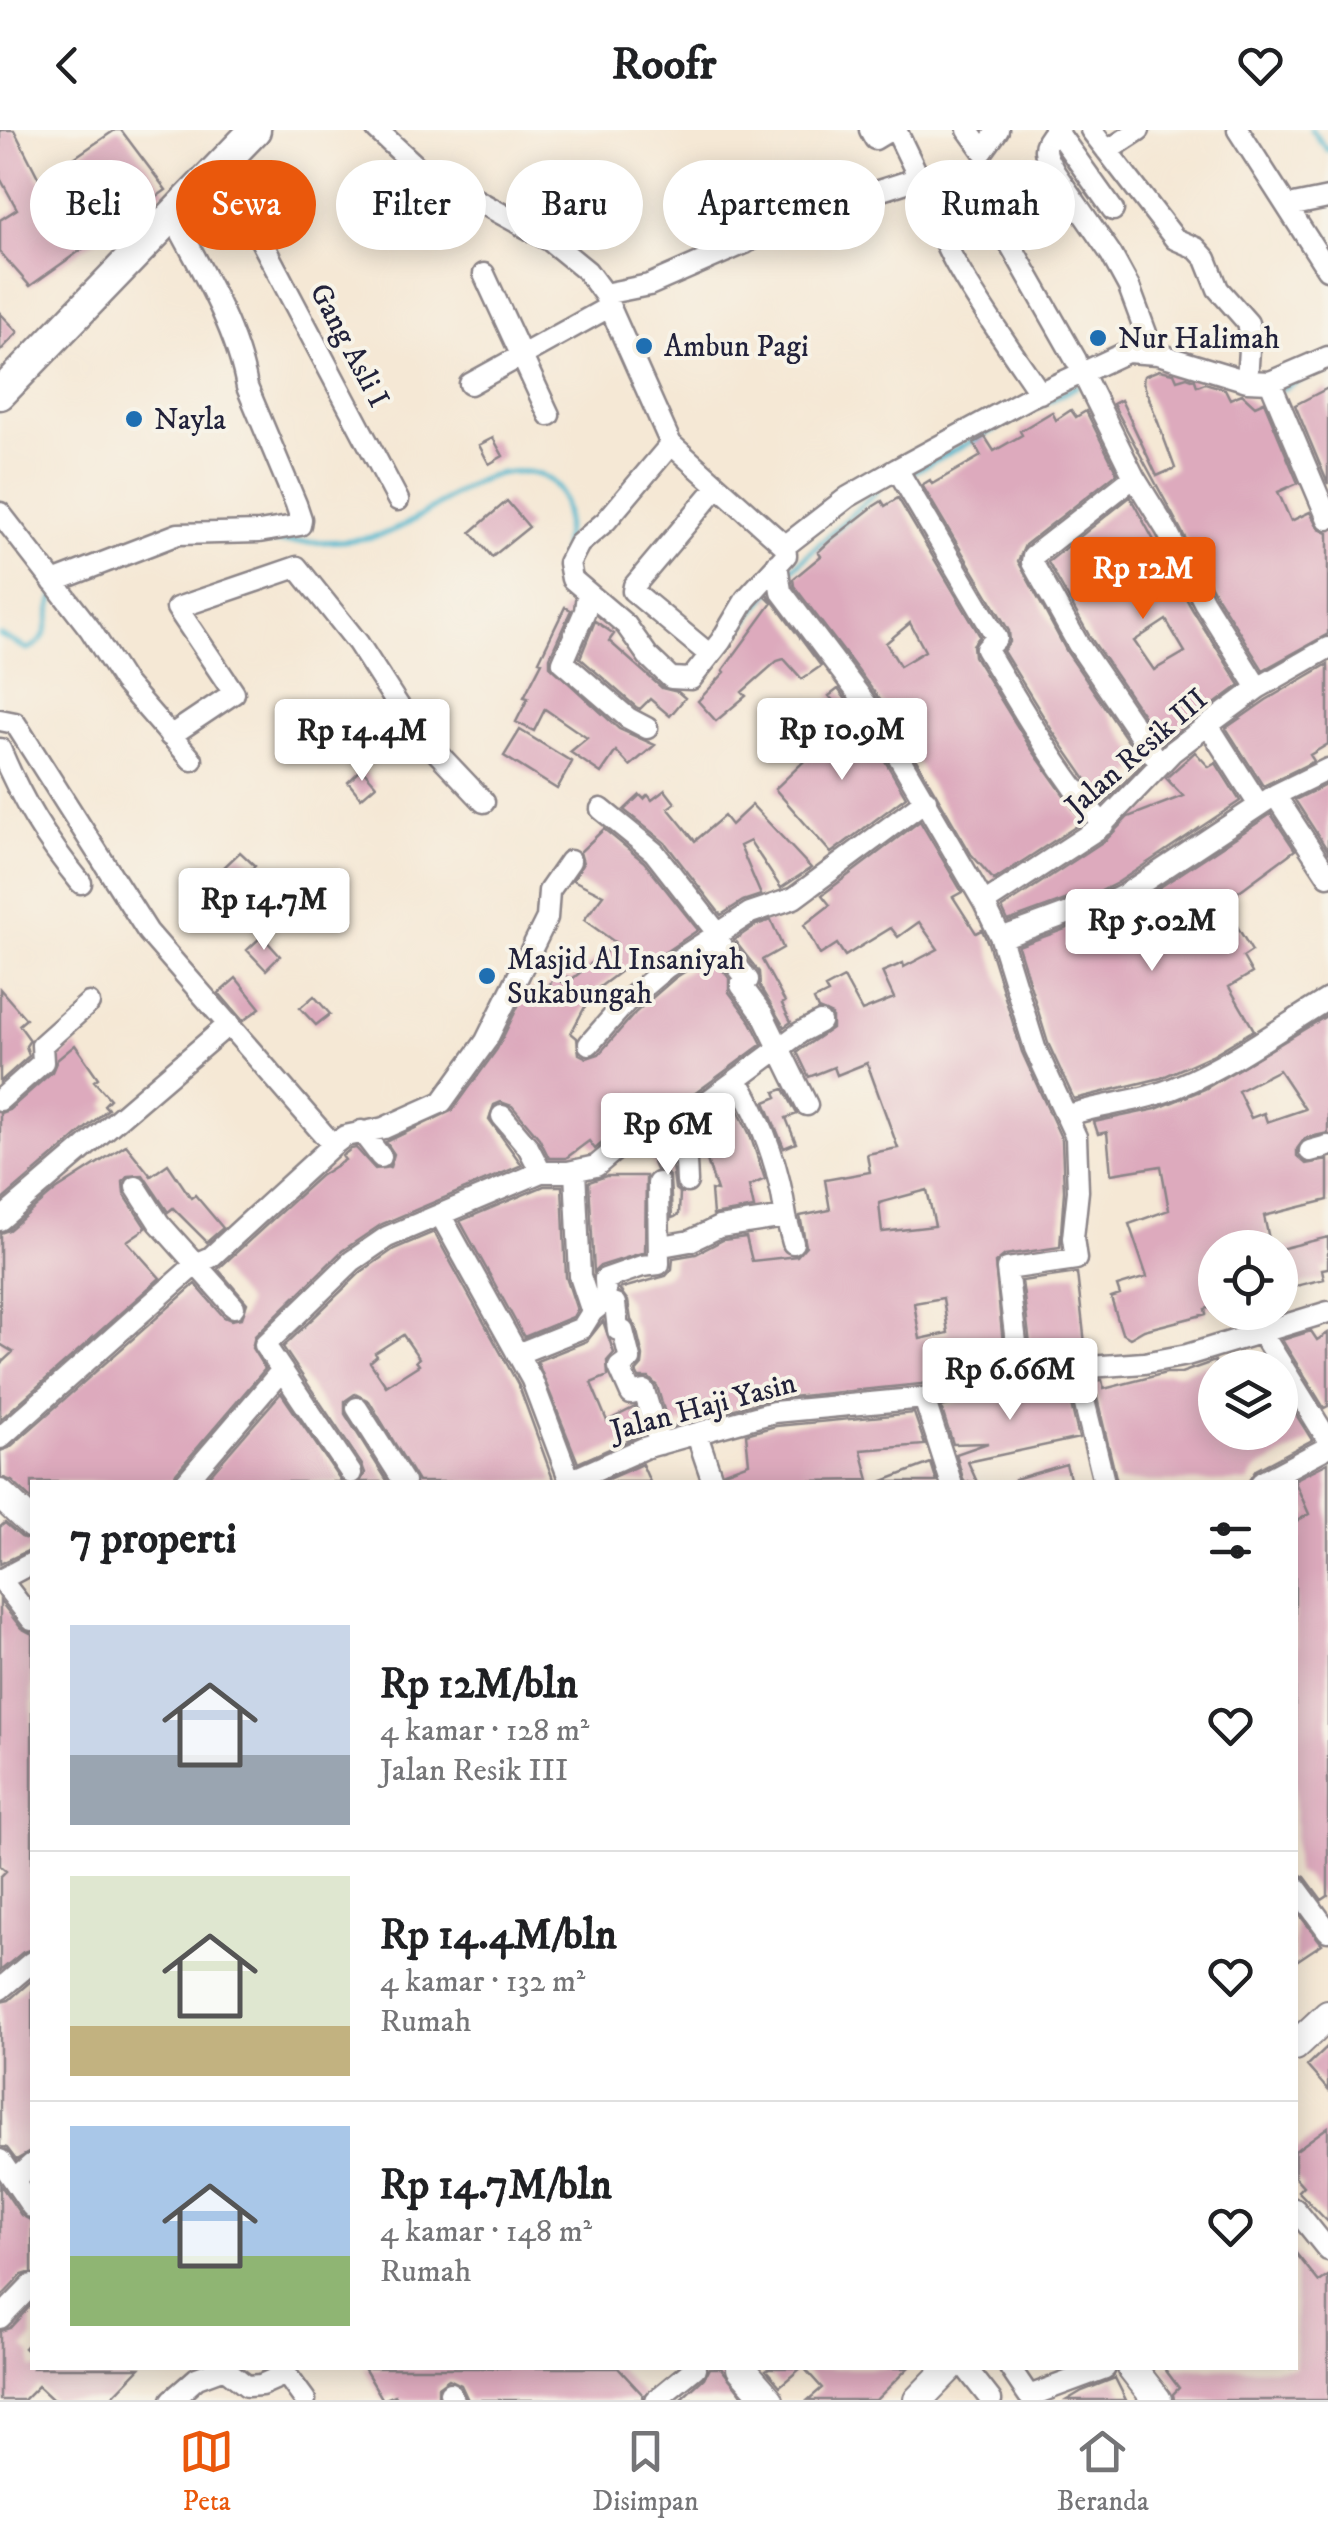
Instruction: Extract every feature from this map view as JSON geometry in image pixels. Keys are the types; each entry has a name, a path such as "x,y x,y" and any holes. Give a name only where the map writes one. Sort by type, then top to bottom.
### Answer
{"main road":[{"path":"225,160 255,130"},
{"path":"0,394 176,212"}],"street":[{"path":"377,130 418,168 549,240 587,271 606,300 671,444 718,486 781,555 783,594 873,712 984,902 1001,938 1035,1048 1076,1138 1078,1192 1072,1238 1076,1259 1007,1269 1020,1375"},
{"path":"870,130 874,140 893,130 909,160"},
{"path":"968,130 982,151 998,130"},
{"path":"1048,160 1044,141 1056,130 1113,210"},
{"path":"1090,130 1175,239 1196,248 1206,260 1218,289 1248,322 1246,380"},
{"path":"1107,151 1139,130"},
{"path":"1238,130 1327,270"},
{"path":"470,384 523,356 606,300 745,243 778,223 905,182"},
{"path":"1289,206 1328,198"},
{"path":"1075,202 1130,287 1146,333"},
{"path":"56,586 178,534 293,528 302,519 205,276 172,216"},
{"name":"Gang Asli I","path":"266,250 398,500"},
{"path":"948,250 1040,392"},
{"path":"1012,250 1083,373 1134,477 1204,602 1258,688"},
{"path":"484,274 549,415"},
{"path":"580,594 626,626 671,678 691,679 781,555 848,497 901,476 1040,392 1128,352 1192,362 1274,391 1328,519"},
{"path":"1274,391 1328,357"},
{"path":"646,728 628,718 563,662 580,594 569,563 579,544 606,521 671,444"},
{"path":"901,476 996,638 986,648 1080,798 1103,825"},
{"path":"1134,477 1033,556 1032,562 1078,644 1160,764"},
{"path":"710,656 634,586 718,486"},
{"path":"0,513 90,629 124,682 192,760"},
{"path":"170,736 234,693 177,608 297,567 358,643 398,705 484,802"},
{"name":"Jalan Resik III","path":"984,902 1103,825 1160,764 1258,688 1328,648"},
{"path":"0,720 15,723 148,932 333,1145"},
{"path":"1208,725 1328,876"},
{"path":"0,749 18,793 46,840 82,883"},
{"path":"1001,938 1124,895 1267,800 1328,769"},
{"path":"589,1044 626,1002 667,967 750,914 794,898 926,800"},
{"path":"601,809 654,852 748,980 741,986 763,1015 806,1105"},
{"path":"0,1438 333,1145 360,1131 384,1128 442,1102 486,1042 547,918 549,891 570,861"},
{"path":"1066,1116 1098,1105 1136,1101 1178,1087 1249,1052 1328,999"},
{"path":"0,1100 43,1062 42,1044 89,1004"},
{"path":"384,1451 354,1478 265,1345 313,1297 388,1237 541,1172 576,1172 596,1166 623,1144 640,1144 670,1129 820,1022"},
{"path":"0,1220 229,1024"},
{"path":"738,1080 759,1116 774,1158 793,1243"},
{"path":"502,1116 528,1146 541,1172"},
{"path":"670,1129 686,1161 688,1182"},
{"path":"360,1131 381,1157"},
{"path":"576,1172 580,1276 599,1306"},
{"path":"517,1354 582,1328 599,1306 604,1279 659,1264 662,1246 658,1183"},
{"path":"136,1187 159,1223 234,1308"},
{"path":"441,1216 532,1380 568,1480"},
{"path":"662,1246 690,1240 719,1227 786,1217"},
{"path":"599,1306 615,1304 618,1330 622,1331 630,1359 619,1367 631,1394 644,1391 660,1444"},
{"name":"Jalan Haji Yasin","path":"593,1477 660,1444 774,1412 924,1398 987,1380 1144,1364 1187,1355 1328,1312"},
{"path":"1261,1332 1328,1444 1265,1480"},
{"path":"1076,1368 1104,1480"},
{"path":"188,1480 282,1370"},
{"path":"924,1398 950,1480"},
{"path":"357,1408 403,1480"},
{"path":"697,1434 712,1480"},
{"path":"0,1494 30,1522"},
{"path":"30,1564 0,1580 30,1618"},
{"path":"1298,1890 1328,1932"},
{"path":"0,1988 30,1964"},
{"path":"0,2160 30,2204"},
{"path":"14,2180 30,2166"},
{"path":"1298,2213 1328,2250"},
{"path":"0,2318 30,2288"},
{"path":"172,2400 197,2378 219,2370"},
{"path":"227,2370 247,2386 261,2385 286,2374 305,2400"},
{"path":"656,2400 693,2370"},
{"path":"743,2370 768,2400"},
{"path":"918,2400 946,2370"},
{"path":"968,2370 991,2400"},
{"path":"1011,2370 1029,2396 1100,2370"},
{"path":"1134,2370 1157,2400"}],"building":[{"path":"0,130 14,130 30,161 30,250 81,250 30,286 0,252 0,220 17,209 0,178"},
{"path":"115,130 121,130 144,160 71,160"},
{"path":"156,177 166,190 156,197"},
{"path":"0,313 18,332 0,351"},
{"path":"1159,370 1174,373 1177,380 1195,380 1197,386 1205,383 1225,389 1230,399 1242,394 1255,406 1264,402 1298,483 1278,492 1291,521 1310,512 1319,529 1328,533 1328,634 1263,670 1216,595 1113,404 1121,400 1157,476 1175,468 1143,382 1144,376"},
{"path":"1328,388 1328,484 1295,405"},
{"path":"1071,410 1076,417 1086,411 1117,473 1025,545 1018,561 1067,652 1143,763 1103,804 1003,651 1010,642 1009,631 922,485 930,480 932,484 981,456 974,443 985,437 994,451 1052,412 1056,420"},
{"path":"493,438 503,456 489,464 479,445"},
{"path":"1130,497 1192,609 1240,685 1162,743 1090,637 1048,562","holes":["1166,620 1185,652 1154,670 1134,641"]},
{"path":"898,498 980,636 973,645 974,656 1030,747 1083,822 994,880 971,854 884,705 794,586 793,579 821,556 818,552 832,539 882,501 885,506","holes":["910,623 925,651 900,666 886,643"]},
{"path":"507,501 529,527 492,557 471,532"},
{"path":"768,595 821,666 802,679 784,659 777,661 742,692 746,696 716,721 698,701 725,672 772,603"},
{"path":"565,607 571,610 550,657 550,666 619,729 655,745 630,766 616,751 601,773 570,752 587,738 545,709 534,731 516,722"},
{"path":"595,621 614,634 609,641 662,688 685,698 670,716 650,699 640,709 636,707 580,658"},
{"path":"1328,664 1328,744 1310,755 1314,761 1263,786 1226,728"},
{"path":"838,689 862,721 906,797 831,853 775,789 849,718 829,696"},
{"path":"520,730 572,762 557,789 504,756"},
{"path":"1195,752 1209,767 1216,763 1240,801 1117,883 1008,921 1002,908 1107,839 1128,817 1183,796 1166,778"},
{"path":"362,769 376,785 361,798 348,782"},
{"path":"1328,784 1328,851 1295,800"},
{"path":"665,790 675,803 668,808 695,841 724,816 731,825 752,805 811,868 781,888 750,841 740,846 761,895 721,915 665,843 624,810 640,795 644,799 648,795 652,800"},
{"path":"1271,814 1295,850 1223,903 1252,951 1243,957 1252,973 1229,987 1254,1030 1161,1078 1074,1099 1048,1043 1018,946 1076,925 1106,919 1130,907"},
{"path":"920,821 962,892 953,897 976,933 982,930 988,943 1022,1052 1062,1140 1060,1247 1005,1255 995,1263 1005,1364 921,1384 771,1399 669,1427 657,1386 649,1378 639,1378 636,1372 643,1356 628,1301 619,1289 666,1276 672,1269 673,1258 696,1254 723,1240 746,1237 752,1261 797,1256 806,1246 800,1216 830,1210 825,1180 870,1172 867,1154 898,1148 867,1063 837,1075 834,1067 809,1077 797,1052 832,1028 832,1015 818,1009 814,1000 828,993 825,988 844,978 862,1011 894,998 882,972 903,963 904,967 938,949 919,922 898,937 891,928 845,956 837,944 820,955 804,925 830,905 822,895","holes":["927,1190 935,1226 882,1232 879,1203","943,1298 948,1333 920,1339 914,1303"]},
{"path":"604,829 644,862 698,930 655,959 649,952 641,956 585,998 588,1001 571,1033 577,1038 579,1054 587,1058 599,1054 636,1012 675,978 711,955 729,978 729,992 762,1044 663,1117 641,1129 638,1122 630,1130 613,1134 595,1149 589,1141 566,1158 549,1158 539,1138 512,1106 501,1102 494,1105 489,1119 522,1165 382,1224 342,1251 255,1336 252,1348 265,1369 174,1480 30,1480 30,1498 12,1481 1,1477 0,1451 9,1448 195,1284 224,1317 242,1318 247,1303 218,1269 320,1176 345,1160 342,1156 351,1149 356,1148 375,1169 390,1167 394,1154 386,1142 453,1110 497,1049 527,988 543,996 554,977 563,983 567,977 571,980 616,943 584,920 603,895 573,880 583,863 580,852"},
{"path":"240,852 255,866 233,886 220,871"},
{"path":"771,920 783,948 762,960 785,1002 782,1004 791,1022 784,1027 760,987 759,972 734,940"},
{"path":"262,936 280,956 266,970 247,950"},
{"path":"236,978 260,1008 243,1021 219,993"},
{"path":"0,989 26,1019 19,1025 30,1040 26,1046 29,1056 0,1082"},
{"path":"314,996 330,1014 316,1025 300,1008"},
{"path":"1328,1015 1328,1133 1305,1138 1297,1156 1306,1164 1328,1160 1328,1200 1264,1216 1267,1230 1198,1230 1198,1316 1144,1330 1130,1338 1122,1333 1111,1298 1120,1295 1117,1286 1147,1277 1129,1224 1169,1210 1161,1166 1111,1174 1107,1132 1098,1134 1094,1122 1156,1109 1205,1089","holes":["1279,1070 1305,1109 1267,1122 1264,1113 1251,1118 1238,1091"]},
{"path":"75,1045 98,1078 94,1081 110,1099 104,1105 108,1109 0,1202 0,1113 9,1110 52,1072 57,1060"},
{"path":"784,1089 797,1114 786,1118 796,1143 784,1148 765,1102"},
{"path":"733,1100 765,1179 749,1186 754,1208 713,1215 711,1190 717,1191 706,1157 699,1158 687,1133"},
{"path":"126,1145 151,1176 168,1164 191,1198 195,1195 223,1228 207,1242 173,1208 168,1212 143,1175 128,1176 123,1182 124,1194 146,1228 127,1241 160,1278 0,1420 0,1364 13,1352 0,1344 0,1233 9,1230 56,1190"},
{"path":"664,1148 672,1165 675,1189 680,1193 679,1214 672,1218 670,1177 656,1170 650,1155"},
{"path":"606,1176 646,1176 645,1252 600,1266 594,1272 589,1182"},
{"path":"544,1186 562,1186 566,1277 577,1310 573,1317 524,1337 460,1221"},
{"path":"434,1232 519,1386 553,1480 417,1480 369,1401 355,1394 345,1401 345,1414 387,1480 361,1480 365,1473 362,1465 283,1347 361,1272 394,1249","holes":["403,1335 419,1358 419,1365 386,1386 370,1362 377,1356 375,1353"]},
{"path":"1328,1237 1324,1279 1298,1286 1298,1244"},
{"path":"1077,1273 1086,1353 1032,1360 1022,1281"},
{"path":"603,1321 614,1353 607,1361 608,1376 591,1383 607,1421 635,1407 643,1434 578,1463 537,1361 587,1341"},
{"path":"1311,1331 1317,1340 1328,1333 1328,1406 1324,1408 1298,1366 1298,1350 1288,1350 1282,1340"},
{"path":"1198,1367 1198,1450 1293,1450 1256,1470 1249,1480 1117,1480 1093,1381 1102,1380 1104,1389"},
{"path":"1066,1383 1079,1438 968,1462 976,1480 963,1480 956,1454 988,1443 953,1444 941,1407 990,1394"},
{"path":"281,1393 341,1480 206,1480"},
{"path":"914,1413 925,1445 861,1450 869,1480 726,1480 724,1472 749,1463 746,1434 776,1426"},
{"path":"1298,1418 1312,1440 1298,1448"},
{"path":"931,1463 936,1480 886,1480"},
{"path":"1328,1463 1328,1896 1322,1900 1298,1874 1298,1520 1309,1514 1298,1480 1294,1480"},
{"path":"642,1464 649,1480 606,1480"},
{"path":"1066,1464 1070,1480 1015,1480"},
{"path":"5,1523 30,1540 30,1550 0,1564 0,1527"},
{"path":"0,1601 21,1628 30,1633 30,1950 0,1971 0,1877 6,1871 0,1866"},
{"path":"1298,1913 1322,1944 1298,1960"},
{"path":"30,1982 30,2152 16,2160 7,2148 0,2146 0,2002 9,2000"},
{"path":"1328,2046 1328,2090 1307,2066"},
{"path":"1328,2127 1328,2222 1298,2191 1303,2186 1298,2180 1298,2149"},
{"path":"0,2184 21,2215 30,2220 30,2273 22,2275 0,2298"},
{"path":"1298,2256 1319,2282 1328,2276 1328,2400 1174,2400 1173,2394 1179,2388 1166,2370 1298,2370"},
{"path":"30,2306 30,2341 24,2348 30,2353 30,2370 138,2370 109,2400 53,2400 38,2386 24,2400 0,2400 0,2331 10,2328"},
{"path":"365,2370 620,2370 643,2395 643,2400 468,2400 461,2385 449,2379 438,2387 438,2400 398,2400 395,2395 383,2400"},
{"path":"708,2370 723,2370 746,2400 680,2400"},
{"path":"766,2370 799,2370 780,2386"},
{"path":"806,2370 906,2370 876,2400 808,2400 822,2388"},
{"path":"1115,2378 1126,2400 1067,2400 1082,2391"}],"waterway":[{"path":"1311,130 1328,150"},
{"path":"986,160 989,155"},
{"path":"1282,389 1321,370"},
{"path":"909,474 1077,386"},
{"path":"254,542 331,542 376,536 416,519 472,484 513,472 536,474 557,487 565,508 562,558"},
{"path":"786,575 877,491"},
{"path":"732,640 774,586"},
{"path":"0,635 27,649 35,646 44,634 55,595"}],"place":[{"name":"Nur Halimah","path":"1098,338"},
{"name":"Ambun Pagi","path":"644,346"},
{"name":"Nayla","path":"134,419"},
{"name":"Masjid Al Insaniyah Sukabungah","path":"487,976"}]}
